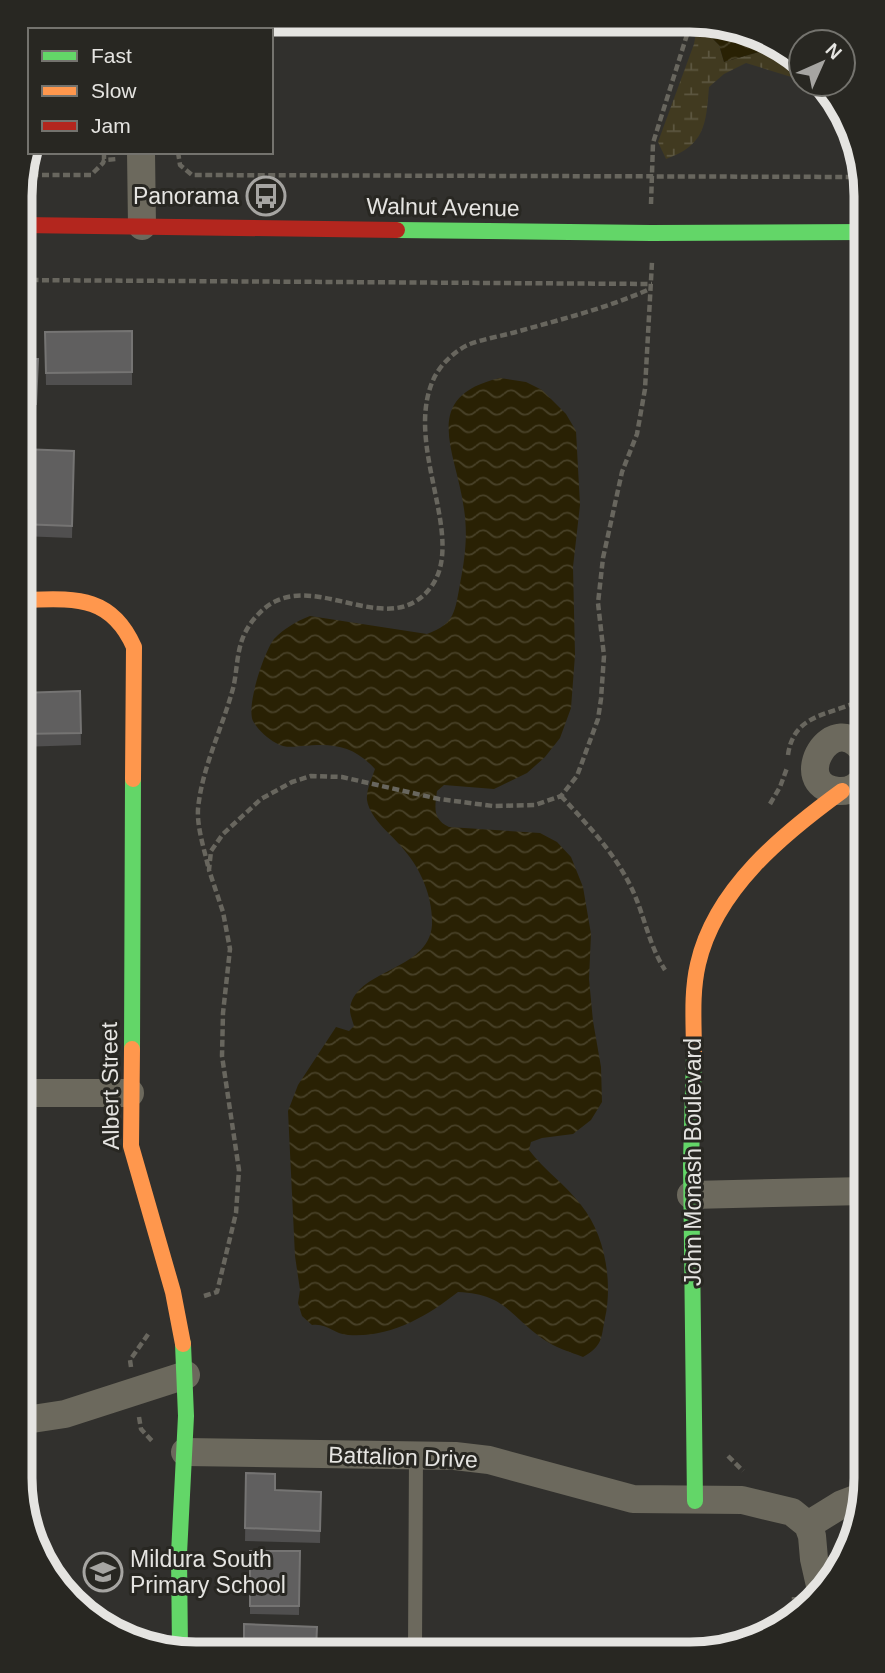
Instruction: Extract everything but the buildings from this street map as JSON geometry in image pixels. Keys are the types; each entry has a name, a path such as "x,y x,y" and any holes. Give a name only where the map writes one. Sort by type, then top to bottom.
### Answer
{"street":[{"path":"119,155 133,226"},
{"name":"Walnut Avenue","path":"31,225 651,233 854,232"},
{"name":"Albert Street","path":"31,600 79,600 97,604 111,612 122,623 134,647 131,1146 137,1175 176,1304 186,1375 180,1542 180,1641"},
{"path":"837,738 854,731"},
{"path":"837,738 854,742"},
{"name":"John Monash Boulevard","path":"772,848 799,804 815,770 815,761 822,746 837,738"},
{"path":"815,770 824,786 854,785"},
{"name":"John Monash Boulevard","path":"695,1501 691,1195 694,1066 692,1003 696,974 702,949 732,892 772,848 820,807 854,788"},
{"path":"31,1093 130,1093"},
{"path":"691,1195 853,1191"},
{"path":"31,1419 65,1414 186,1375"},
{"name":"Battalion Drive","path":"185,1452 416,1454 489,1460 633,1499 742,1500 792,1512 815,1521"},
{"path":"820,1577 815,1521 851,1500"}],"lane":[{"path":"415,1642 416,1454"}],"path":[{"path":"209,870 214,844 242,816 273,791 311,776 330,775 439,799 493,806 535,805 561,796 577,776 598,719 604,656 598,603 603,558 622,472 637,434 646,388 652,286 653,143 688,32"},
{"path":"178,154 180,165 192,175 852,177"},
{"path":"33,175 91,175 103,163 119,155"},
{"path":"31,280 652,286"},
{"path":"176,1304 217,1292 239,1191 236,1139 222,1056 223,1013 230,949 223,912 209,870 198,811 205,776 233,690 242,640 263,609 275,601 289,597 334,600 387,610 401,608 423,596 432,586 440,567 442,532 424,433 425,409 430,389 442,365 469,345 589,312 652,286"},
{"path":"561,796 616,861 631,886 657,958 670,979"},
{"path":"148,1322 150,1332 130,1360 141,1429 155,1444"}],"green space":[{"path":"696,32 709,33 719,45 724,62 759,52 778,58 787,64 787,76 746,63 724,74 709,87 704,123 696,140 689,147 666,159 658,142"}],"water":[{"path":"709,33 742,40 778,58 759,52 724,62 719,45"},
{"path":"500,378 526,382 542,390 566,414 576,431 580,505 573,567 575,655 571,708 560,738 545,757 527,773 494,789 444,785 437,791 435,807 437,816 449,827 540,833 557,842 571,857 583,887 591,934 589,979 601,1067 602,1102 591,1120 573,1134 531,1142 529,1150 581,1205 596,1230 605,1259 608,1289 602,1336 598,1345 583,1357 547,1342 496,1301 474,1294 458,1292 407,1324 363,1335 348,1335 312,1325 302,1316 298,1303 300,1290 295,1256 288,1111 298,1085 336,1027 349,1031 354,1026 350,1010 354,997 376,977 406,962 418,952 428,940 432,915 428,895 417,867 377,821 369,807 367,792 375,769 359,755 342,747 279,745 260,731 253,721 251,714 254,692 261,667 274,639 290,626 310,616 427,634 448,621 457,602 466,537 464,509 451,447 451,412 459,398 475,387"}],"traffic: fast":[{"path":"397,230 854,232"},
{"path":"132,1049 133,779"},
{"path":"694,1055 691,1162 695,1501"},
{"path":"180,1641 179,1554 186,1416 183,1344"}],"traffic: slow":[{"path":"31,600 56,599 88,603 101,608 124,629 134,647 133,779"},
{"path":"694,1055 693,1009 696,975 707,937 719,911 735,888 775,845 842,791"},
{"path":"132,1049 131,1146 173,1292 183,1344"}],"traffic: jam":[{"path":"31,225 397,230"}],"place":[{"name":"Panorama","path":"266,196"},
{"name":"Mildura South Primary School","path":"103,1572"}]}
